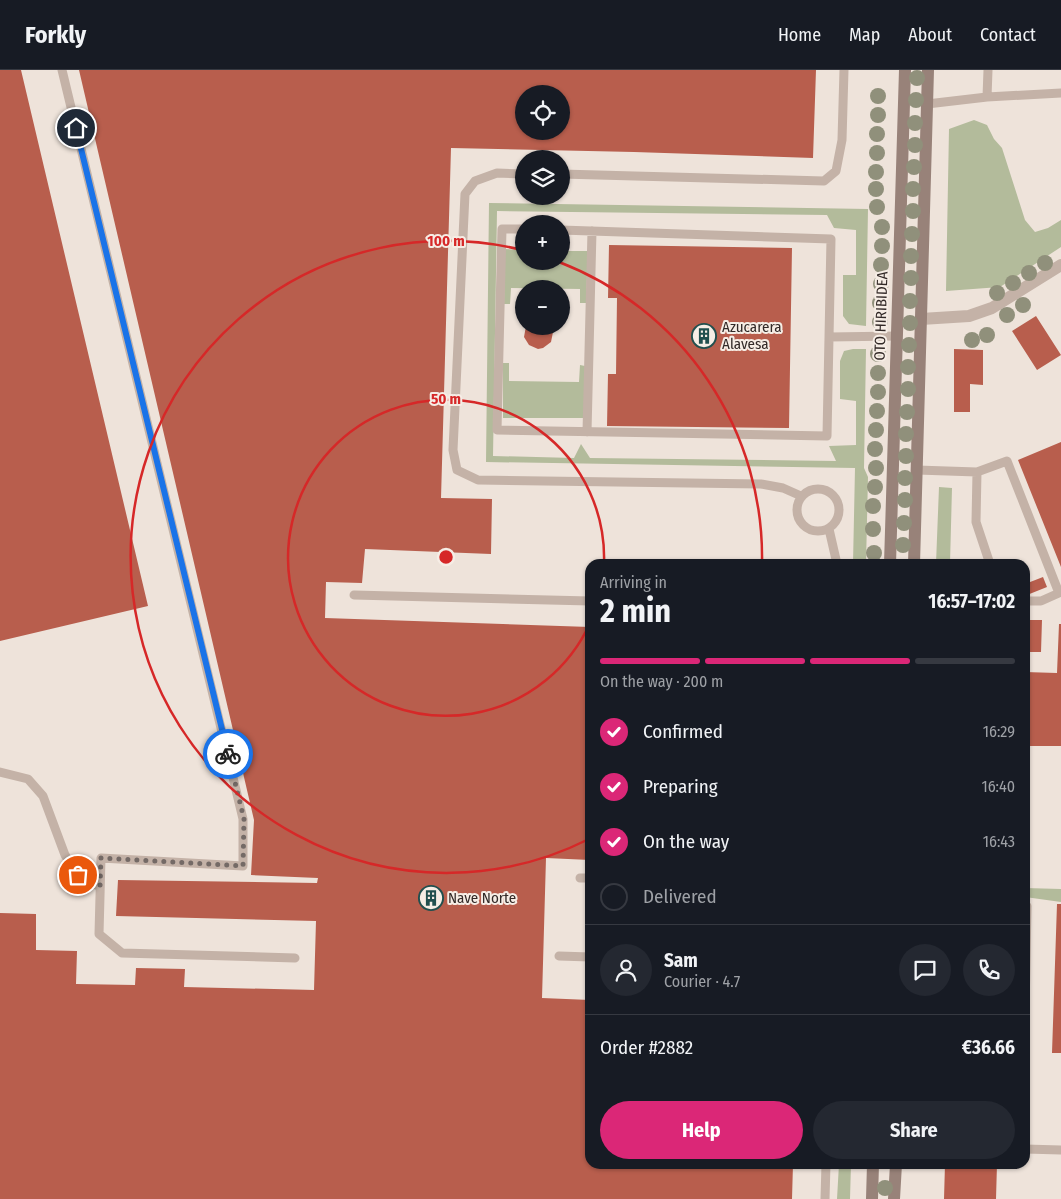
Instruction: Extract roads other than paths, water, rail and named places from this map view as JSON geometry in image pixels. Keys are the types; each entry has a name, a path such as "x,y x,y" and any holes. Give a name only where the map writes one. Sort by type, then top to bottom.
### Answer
{"street":[{"name":"OTO HIRIBIDEA","path":"890,559 905,70"},
{"path":"914,559 928,70"},
{"path":"921,319 969,316 992,308 1061,264"},
{"path":"872,1199 873,1169"},
{"path":"894,1199 896,1169"}],"lane":[{"path":"62,70 244,819 243,866 101,858 99,934 122,953 296,958"},
{"path":"570,174 824,181 836,171 842,140 844,70"},
{"path":"987,97 988,70"},
{"path":"927,104 987,97 1061,93"},
{"path":"515,174 497,173 475,181 465,194 453,450 457,470 478,480 761,484 783,488 801,496"},
{"path":"515,229 502,229 497,430 827,436 831,239 570,230"},
{"path":"587,432 592,231"},
{"path":"829,337 897,336"},
{"path":"917,470 977,472 1006,461 1059,593 1041,601 1030,601"},
{"path":"977,472 976,522 988,559"},
{"path":"812,489 824,489 834,496 840,507 838,520 829,529 818,532 806,529 798,519 796,507 801,496 812,489"},
{"path":"829,529 836,559"},
{"path":"354,595 585,602"},
{"path":"0,772 28,779 43,796 65,855 78,875 100,887"},
{"path":"580,878 585,878"},
{"path":"558,956 585,957"},
{"path":"1030,1149 1061,1150"},
{"path":"825,1199 826,1169"}],"place":[{"name":"Azucarera Alavesa","path":"704,336"},
{"name":"Nave Norte","path":"431,898"}]}
